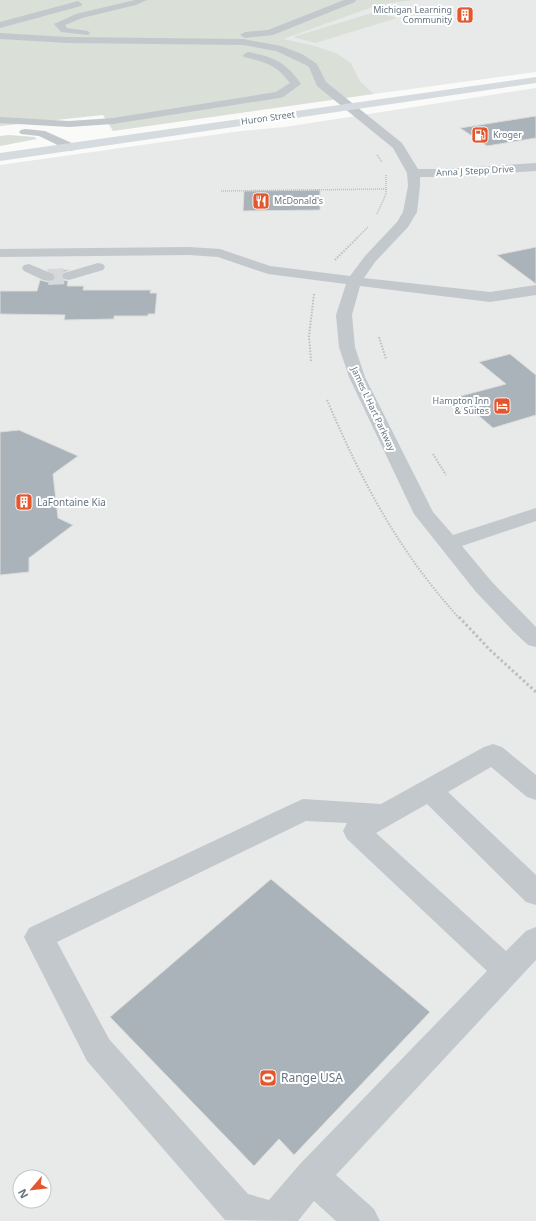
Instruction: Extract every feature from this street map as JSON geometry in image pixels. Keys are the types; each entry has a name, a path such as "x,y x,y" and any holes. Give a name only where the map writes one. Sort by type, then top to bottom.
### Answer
{"main road":[{"name":"Huron Street","path":"0,157 536,80"}],"street":[{"path":"143,0 122,8 67,19 59,24 64,30 89,34 270,33 352,0"},
{"path":"0,26 86,2"},
{"name":"James L Hart Parkway","path":"0,36 67,40 208,40 264,45 289,52 308,62 313,66 320,84 398,146 411,167 413,174 414,186 410,212 403,224 370,259 354,281 344,315 347,347 356,377 424,514 484,587 521,626 536,639"},
{"path":"0,46 232,51 269,59 286,70 296,84 279,95 113,121 69,124 0,120"},
{"path":"5,132 16,131 41,133 70,147"},
{"name":"Anna J Stepp Drive","path":"413,174 536,167"},
{"path":"0,253 189,251 220,253 268,270 490,297 536,290"},
{"path":"69,276 98,267"},
{"path":"29,268 48,277"},
{"path":"448,544 536,514"},
{"path":"507,971 356,830 493,754 536,790"},
{"path":"429,790 536,893"},
{"path":"385,815 303,810 39,936 98,1050 238,1208 276,1220 312,1176 536,940"},
{"path":"312,1176 362,1221"}],"path":[{"path":"377,214 386,194 386,175"},
{"path":"221,191 386,189"},
{"path":"332,264 339,254 368,227"},
{"path":"311,361 308,347 308,327 316,289"},
{"path":"379,337 386,359"},
{"path":"327,400 375,503 394,534 443,601 475,636 536,692"},
{"path":"433,454 446,475"}],"shaded area":[{"path":"0,0 414,0 379,5 283,39 311,45 336,53 351,63 360,81 374,94 113,131 103,115 0,126"},
{"path":"414,0 536,0 536,72 374,94 360,81 351,63 282,39 379,5"},
{"path":"375,12 397,18 315,43 293,37"},
{"path":"536,88 536,1221 0,1221 0,165 241,131 285,127"},
{"path":"9,135 34,137 37,139 0,146 0,136"}],"building":[{"path":"536,116 536,138 487,146 460,128"},
{"name":"McDonald's","path":"320,190 320,210 243,211 244,191"},
{"path":"536,247 536,284 497,255"},
{"path":"47,270 70,270 61,275 63,280 68,281 67,286 84,286 83,290 151,290 150,293 157,293 155,314 148,314 148,316 114,316 114,319 64,320 65,315 0,314 0,291 37,291 40,280 48,282 53,281 56,278 54,273"},
{"name":"Hampton Inn & Suites","path":"510,354 536,375 536,415 493,428 457,397 506,384 479,362"},
{"name":"LaFontaine Kia","path":"19,430 78,456 53,474 58,518 73,525 29,558 29,572 0,575 0,432"},
{"name":"Range USA","path":"271,879 430,1012 294,1155 279,1139 254,1166 110,1017"}],"tunnel":[{"path":"48,277 69,276"}],"place":[{"name":"Michigan Learning Community","path":"465,15"},
{"name":"Kroger","path":"480,135"},
{"name":"McDonald's","path":"261,201"},
{"name":"Hampton Inn & Suites","path":"502,406"},
{"name":"LaFontaine Kia","path":"24,502"},
{"name":"Range USA","path":"268,1078"}]}
